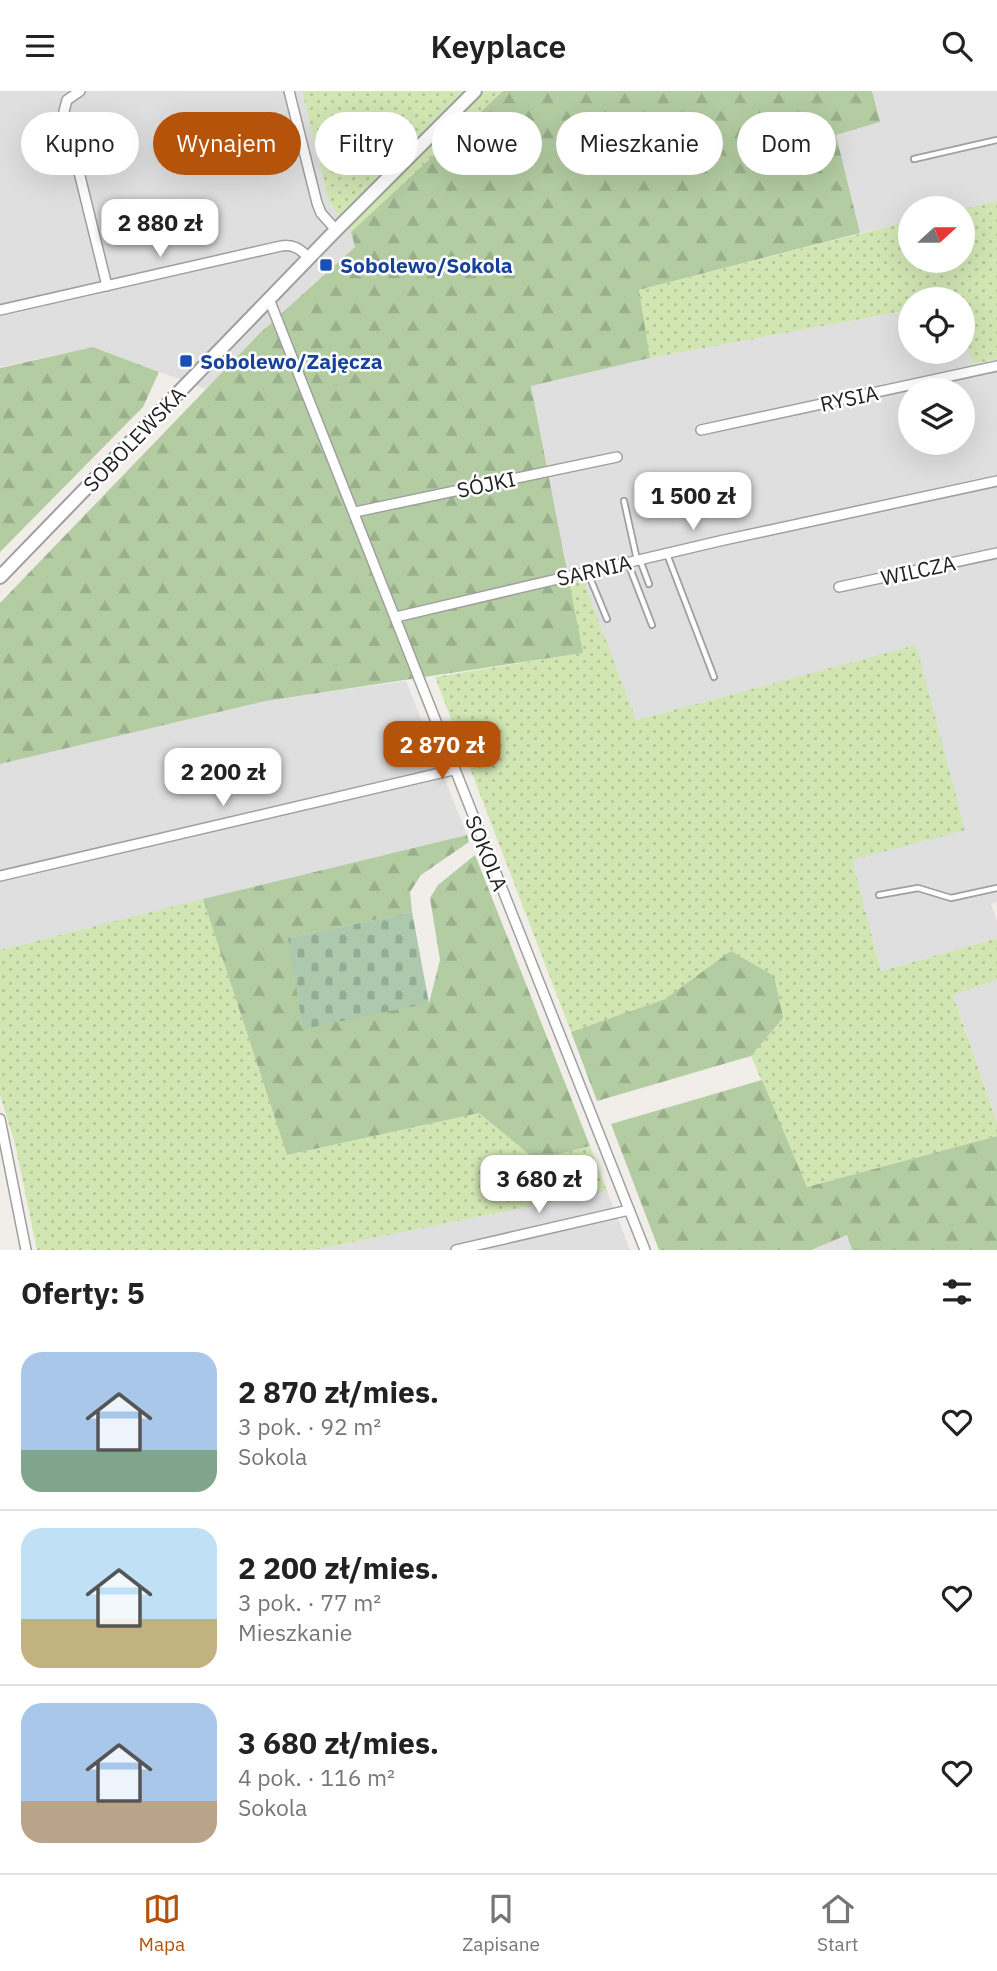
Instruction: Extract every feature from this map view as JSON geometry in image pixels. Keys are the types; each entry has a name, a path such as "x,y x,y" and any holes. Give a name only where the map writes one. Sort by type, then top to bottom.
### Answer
{"street":[{"path":"80,91 67,100 64,111 107,286"},
{"path":"289,91 317,202 321,213 336,230"},
{"name":"SOBOLEWSKA","path":"0,577 336,230 475,91"},
{"path":"0,310 281,246 297,247 309,258"},
{"name":"SOKOLA","path":"269,299 645,1250"},
{"name":"RYSIA","path":"701,430 997,366"},
{"name":"SÓJKI","path":"355,512 617,457"},
{"name":"SARNIA","path":"396,617 667,553 997,481"},
{"name":"WILCZA","path":"839,587 997,553"},
{"path":"0,876 453,770"},
{"path":"0,1119 26,1250"},
{"path":"456,1250 629,1209"}],"lane":[{"path":"914,159 997,140"},
{"path":"624,501 635,561 652,625"},
{"path":"667,553 714,677"},
{"path":"635,561 649,584"},
{"path":"588,572 607,619"},
{"path":"879,895 918,888 951,898 997,888"}],"shaded area":[{"path":"0,91 302,91 315,144 315,175 322,175 329,202 351,232 355,247 261,332 206,389 93,347 0,367"},
{"path":"872,91 997,91 997,201 975,206 975,196 898,196 898,224 860,233 836,135 880,122"},
{"path":"898,312 898,364 975,364 997,359 997,902 991,904 997,921 997,938 881,971 851,860 915,646 635,720 584,583 568,583 531,386 650,358"},
{"path":"406,681 467,835 0,950 0,764 266,701"},
{"path":"997,980 997,1122 953,994"},
{"path":"607,1191 630,1250 314,1250"},
{"path":"847,1235 852,1250 811,1250"}],"green space":[{"path":"302,91 503,91 480,112 432,112 432,157 418,170 418,112 315,112 315,144"},
{"path":"503,91 872,91 880,122 836,135 860,233 639,290 650,358 531,386 583,653 266,701 0,764 0,603 261,332 355,247 351,232 412,175 418,175 418,170 432,157 432,175 542,175 542,112 480,112"},
{"path":"322,175 412,175 351,232 329,202"},
{"path":"997,201 997,359 975,364 975,287 898,287 898,312 650,358 639,290 898,224 898,273 975,273 975,206"},
{"path":"93,347 159,372 143,407 0,552 0,368"},
{"path":"584,582 636,720 916,645 965,830 852,860 881,971 997,938 997,980 953,995 997,1122 997,1136 807,1187 751,1056 783,1018 732,952 665,999 571,1032 435,677 582,653 568,583"},
{"path":"467,835 469,842 421,875 410,892 412,912 288,938 429,1003 440,960 430,898 438,885 475,855 590,1146 536,1160 479,1113 287,1155 203,899"},
{"path":"203,899 287,1155 479,1113 536,1160 590,1146 607,1191 314,1250 37,1250 15,1144 0,1095 0,950"},
{"path":"412,912 429,1003 303,1029 288,938"},
{"path":"731,951 774,976 783,1018 751,1056 597,1101 571,1032 665,999"},
{"path":"762,1080 807,1187 997,1136 997,1250 852,1250 847,1235 811,1250 659,1250 611,1124"}],"place":[{"name":"Sobolewo/Sokola","path":"326,265"},
{"name":"Sobolewo/Zajęcza","path":"186,361"}]}
